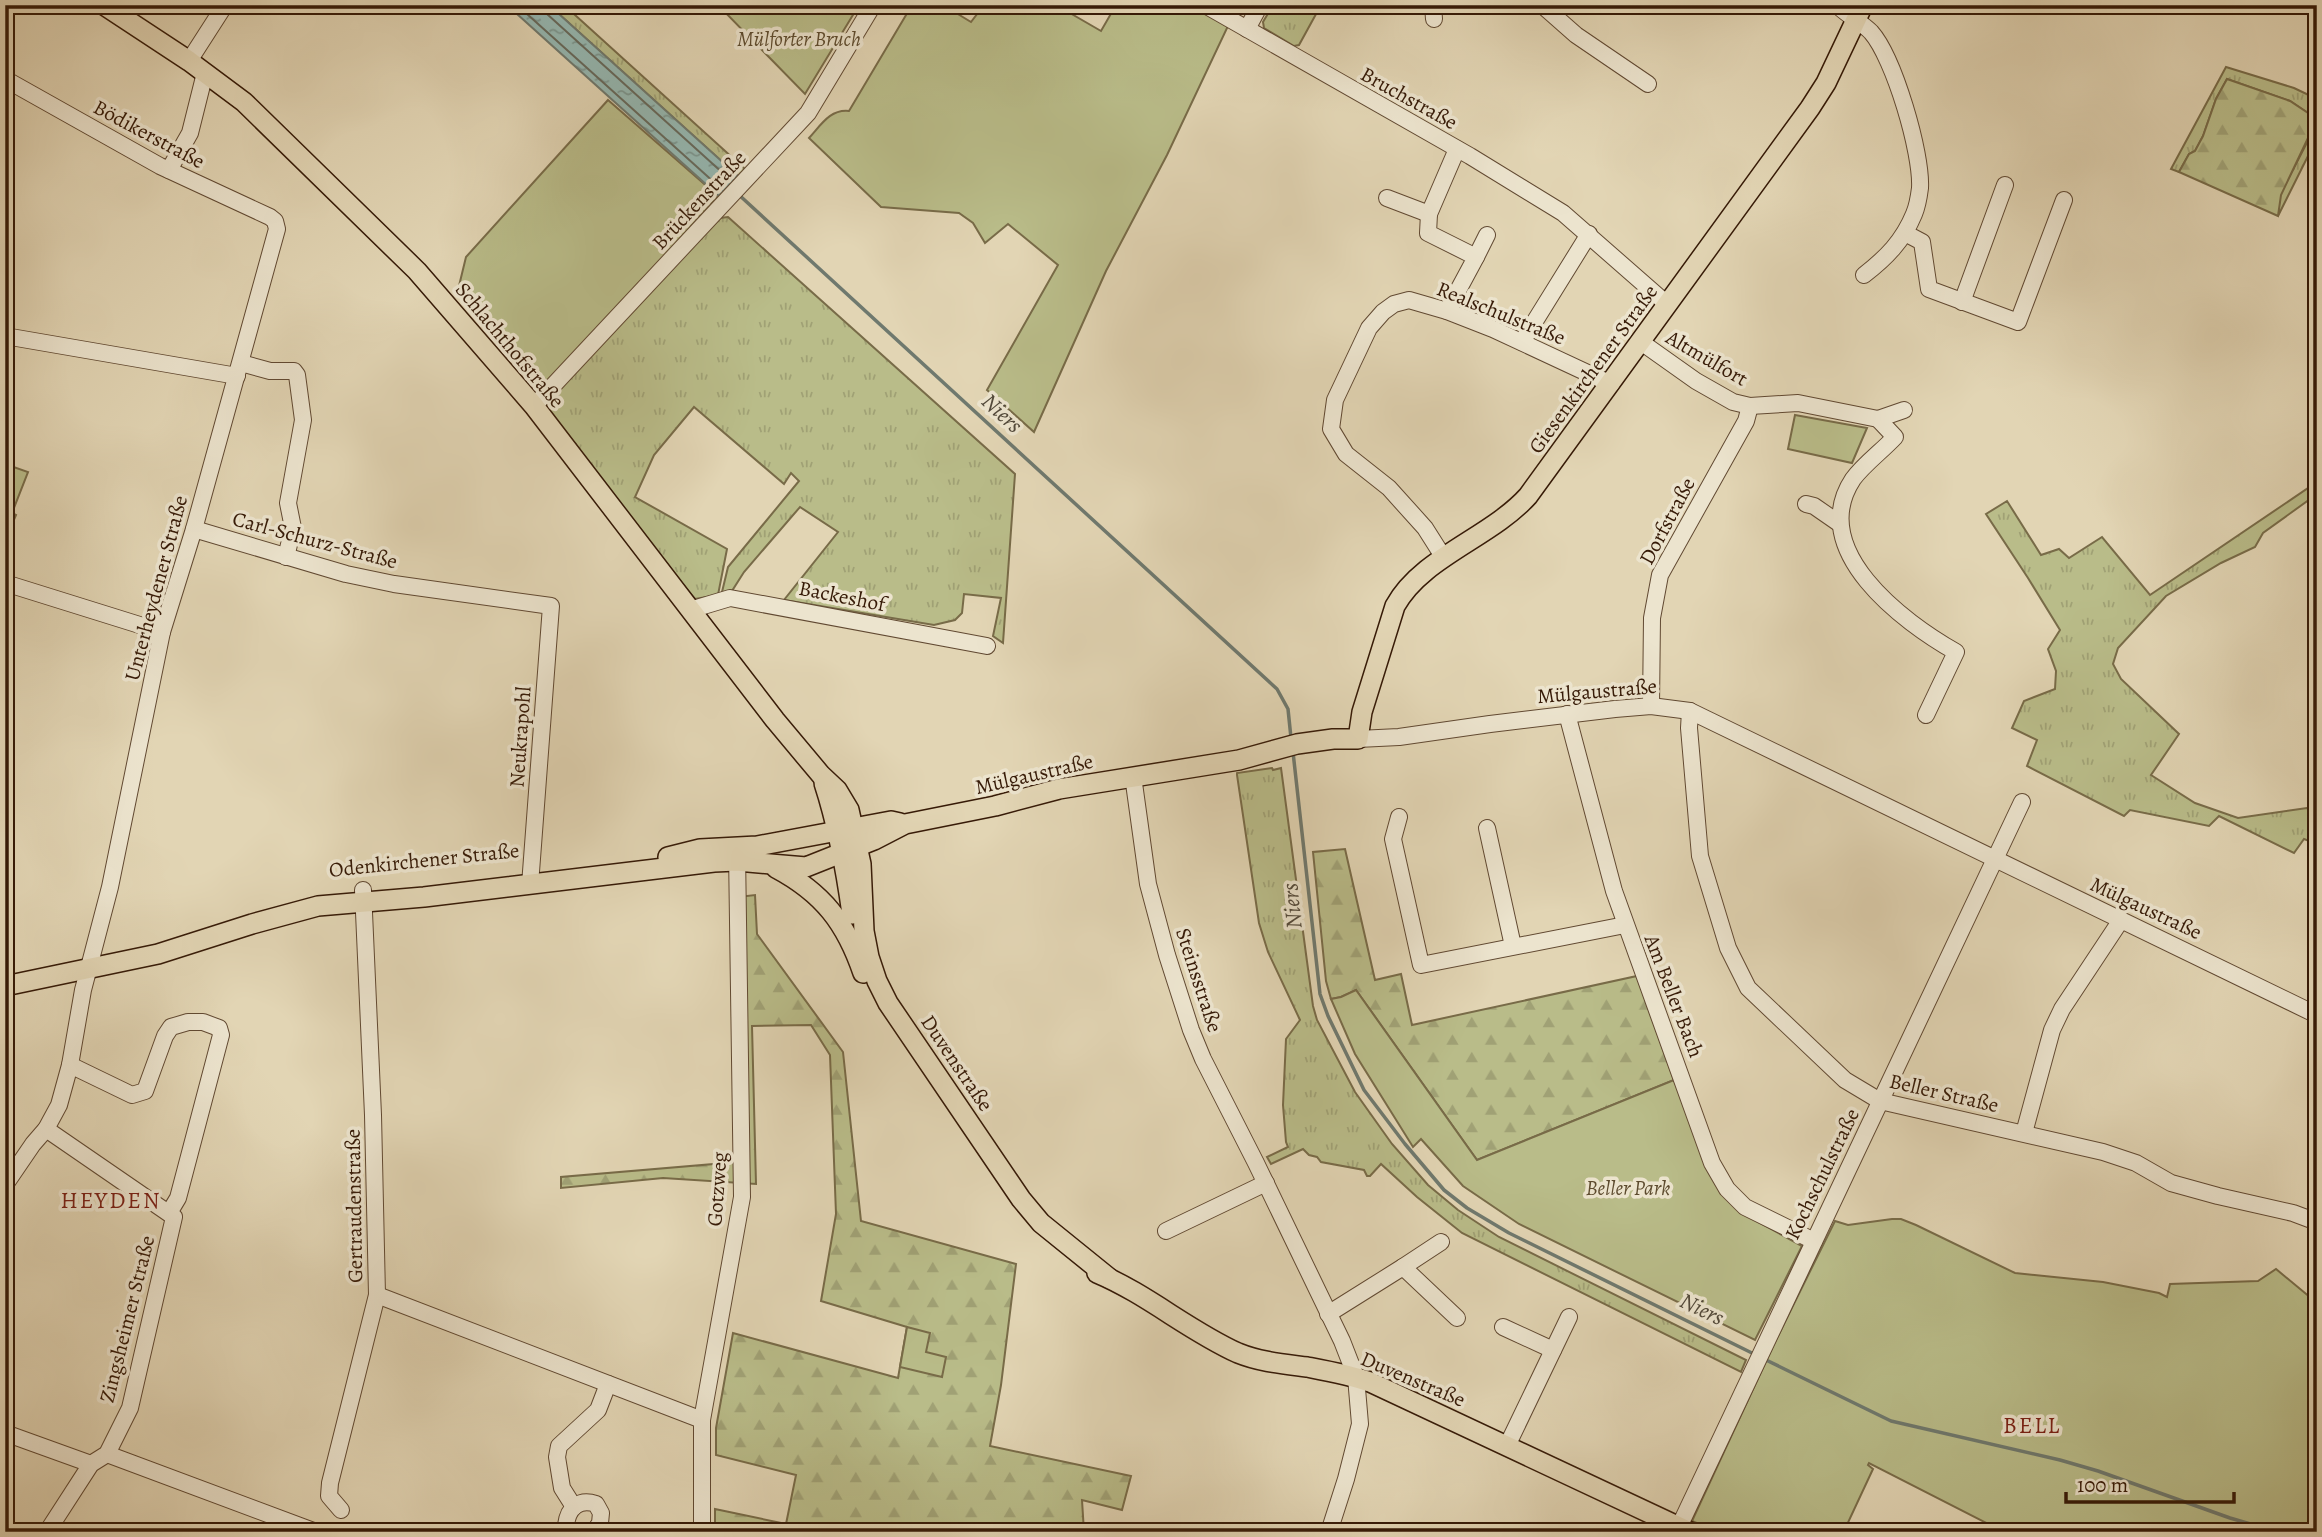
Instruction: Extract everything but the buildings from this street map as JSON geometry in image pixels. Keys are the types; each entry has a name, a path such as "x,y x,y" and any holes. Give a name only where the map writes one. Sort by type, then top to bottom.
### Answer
{"main road":[{"name":"Schlachthofstraße","path":"104,5 189,61 244,102 417,271 534,406 690,610 821,775 837,790 849,810 848,840"},
{"name":"Giesenkirchener Straße","path":"1358,739 1362,715 1395,606 1409,585 1523,502 1818,96 1859,13"},
{"name":"Mülgaustraße","path":"848,840 891,821 905,824 995,806 1059,789 1239,760 1289,745 1333,739 1358,739"},
{"name":"Odenkirchener Straße","path":"737,853 765,863 806,867 848,840"},
{"name":"Odenkirchener Straße","path":"5,985 90,963 285,901 317,894 363,896 714,862 757,846 848,840"},
{"path":"848,840 859,960"},
{"name":"Duvenstraße","path":"848,840 862,871 866,944 877,981 888,1003 1021,1199 1041,1223 1109,1278"},
{"path":"765,863 794,878 825,903 848,936 859,960"},
{"name":"Duvenstraße","path":"859,960 878,1005 1012,1208 1068,1260 1109,1278 1238,1353 1254,1359 1356,1377 1381,1386 1685,1529"},
{"name":"Odenkirchener Straße","path":"5,973 90,963"}],"street":[{"path":"189,61 225,5"},
{"name":"Brückenstraße","path":"534,406 808,113 873,5"},
{"name":"Bruchstraße","path":"1205,5 1551,205 1589,234 1668,305"},
{"path":"1247,29 1260,5"},
{"path":"1542,5 1576,35 1648,83"},
{"path":"1837,5 1859,13 1880,46 1903,101 1918,162 1920,188 1915,212 1905,233 1888,256 1864,275"},
{"path":"169,170 190,133 205,73"},
{"name":"Bödikerstraße","path":"5,79 169,170 275,221"},
{"path":"1457,149 1429,214 1429,233 1476,257"},
{"path":"1962,302 2005,185"},
{"path":"1387,198 1429,214"},
{"path":"1905,233 1922,242 1929,289 2018,322 2064,200"},
{"name":"Unterheydener Straße","path":"5,1185 46,1129 59,1105 117,856 162,632 239,369 277,229 275,221"},
{"path":"1522,342 1589,234"},
{"path":"1447,312 1487,235"},
{"name":"Realschulstraße","path":"1444,558 1425,528 1389,488 1346,454 1331,429 1335,400 1369,328 1383,312 1394,304 1409,300 1447,312 1522,342 1611,384"},
{"path":"5,336 239,369 293,371 297,375 303,420 288,503 293,528 286,556"},
{"name":"Altmülfort","path":"1641,342 1696,381 1733,402 1750,406 1798,403 1878,419"},
{"name":"Dorfstraße","path":"1651,706 1652,618 1660,575 1746,421 1750,406"},
{"path":"1904,410 1878,419 1895,437 1854,478 1845,496 1840,524 1842,539 1853,561 1874,587 1895,610 1925,635 1956,652 1926,715"},
{"path":"1806,504 1814,506 1840,524"},
{"name":"Carl-Schurz-Straße","path":"194,529 346,574 394,584 551,606"},
{"path":"5,583 162,632"},
{"name":"Backeshof","path":"690,610 730,598 987,646"},
{"name":"Neukrapohl","path":"531,878 551,606"},
{"name":"Mülgaustraße","path":"1358,739 1384,739 1567,714 1651,706 1690,711 2317,1015"},
{"name":"Beller Straße","path":"1690,711 1689,728 1700,856 1728,948 1748,988 1845,1080 1880,1101 2125,1159 2171,1183 2293,1213 2317,1222"},
{"name":"Am Beller Bach","path":"1567,714 1625,925 1712,1163 1727,1189 1745,1208 1814,1241"},
{"path":"1362,715 1371,732 1384,739"},
{"name":"Steinsstraße","path":"1133,776 1149,884 1167,955 1191,1030 1342,1341 1356,1377 1360,1424 1329,1532"},
{"name":"Kochschulstraße","path":"1685,1529 1765,1344 2022,802"},
{"path":"1399,817 1393,839 1421,965 1625,925"},
{"path":"1487,828 1513,946"},
{"name":"Gotzweg","path":"702,1532 702,1420 742,1197 737,853"},
{"name":"Gertraudenstraße","path":"341,1510 329,1496 330,1483 377,1296 373,1115 363,896"},
{"path":"2024,1133 2052,1030 2062,1009 2121,920"},
{"name":"Zingsheimer Straße","path":"70,1065 132,1095 145,1091 165,1036 172,1027 203,1021 219,1028 221,1035 190,1155 171,1215 130,1408 107,1454"},
{"path":"46,1129 171,1215"},
{"path":"1166,1231 1266,1183"},
{"path":"1328,1314 1441,1242"},
{"path":"1403,1266 1457,1318"},
{"path":"377,1296 702,1420"},
{"path":"1507,1446 1569,1317"},
{"path":"1503,1327 1553,1350"},
{"path":"574,1507 562,1488 557,1457 559,1446 598,1410 608,1384"},
{"path":"5,1433 91,1464"},
{"path":"47,1532 91,1464 107,1454 316,1532"},
{"path":"570,1532 567,1520 574,1507 586,1502 596,1504 600,1508 601,1518 594,1532"}],"green space":[{"path":"549,5 564,5 745,169 738,176"},
{"name":"Mülforter Bruch","path":"718,5 859,5 805,94"},
{"path":"912,5 943,5 971,22 984,5 1056,5 1101,31 1116,5 1191,5 1228,26 1167,155 1106,271 1034,432 987,390 1058,265 1008,224 985,243 973,223 959,213 881,207 809,138 831,115 849,111"},
{"path":"1273,5 1321,5 1299,45 1294,46 1264,28 1263,22"},
{"path":"2226,67 2294,88 2317,99 2317,119 2290,101 2227,79 2195,151 2189,154 2179,172 2171,169"},
{"path":"2227,79 2290,101 2317,119 2281,195 2278,216 2179,172 2203,136 2216,99"},
{"path":"608,100 718,196 547,388 539,387 458,290 466,257"},
{"path":"2317,123 2317,138 2278,216 2280,195"},
{"path":"728,217 1015,474 1003,643 993,636 1001,598 964,594 962,613 955,620 934,625 784,600 838,532 800,507 744,572 730,594 722,592 728,567 799,481 791,473 784,484 694,407 654,455 635,497 727,549 718,595 695,599 536,410 720,218"},
{"path":"1795,415 1867,428 1852,463 1788,449"},
{"path":"5,464 28,472 12,513 16,515 5,541"},
{"path":"2317,482 2317,494 2263,533 2255,547 2221,563 2166,596 2118,648 2113,664 2121,679 2179,734 2151,775 2195,803 2238,818 2307,808 2317,809 2317,844 2304,839 2294,853 2219,816 2209,826 2130,810 2124,816 2027,766 2037,740 2012,728 2024,701 2055,689 2056,671 2048,649 2060,630 1986,514 2007,501 2041,555 2059,549 2069,558 2102,537 2150,595"},
{"path":"1281,768 1317,1020 1355,1092 1392,1144 1428,1185 1458,1210 1499,1237 1746,1360 1741,1372 1462,1233 1381,1164 1367,1176 1364,1170 1321,1162 1303,1149 1271,1164 1267,1157 1288,1147 1283,1105 1286,1039 1300,1020 1268,952 1259,923 1237,773"},
{"path":"1345,849 1375,980 1401,974 1412,1025 1637,976 1674,1080 1477,1160 1356,990 1331,999 1326,981 1313,852"},
{"path":"755,895 757,934 843,1052 861,1221 1016,1264 1001,1385 990,1446 1131,1476 1122,1510 1082,1500 1084,1532 715,1532 715,1509 786,1524 796,1475 716,1455 716,1428 733,1333 898,1378 907,1327 821,1301 836,1214 830,1055 811,1025 752,1026 756,1184 663,1178 561,1188 561,1177 737,1162 730,898"},
{"name":"Beller Park","path":"1356,990 1477,1160 1674,1080 1744,1214 1802,1246 1755,1340 1519,1224 1463,1186 1421,1139 1413,1147 1355,1054 1331,999"},
{"path":"1901,1219 1916,1225 2015,1273 2103,1282 2167,1297 2170,1284 2258,1281 2276,1269 2317,1303 2317,1532 2004,1532 1869,1463 1873,1469 1845,1529 1838,1532 1718,1532 1692,1521 1772,1348 1835,1221 1848,1225"},
{"path":"907,1327 930,1333 926,1352 946,1357 942,1377 900,1367"}],"water":[{"path":"507,5 549,5 738,176 719,196"}],"waterway":[{"name":"Niers","path":"738,194 1277,689 1288,709 1291,738"},
{"name":"Niers","path":"1293,752 1320,994 1364,1090 1405,1144 1444,1190 1467,1208 1509,1233 1754,1354"},
{"name":"Niers","path":"1764,1359 1891,1421 2060,1460 2278,1532"}],"district":[{"name":"HEYDEN","path":"111,1200"},
{"name":"BELL","path":"2032,1425"}]}
